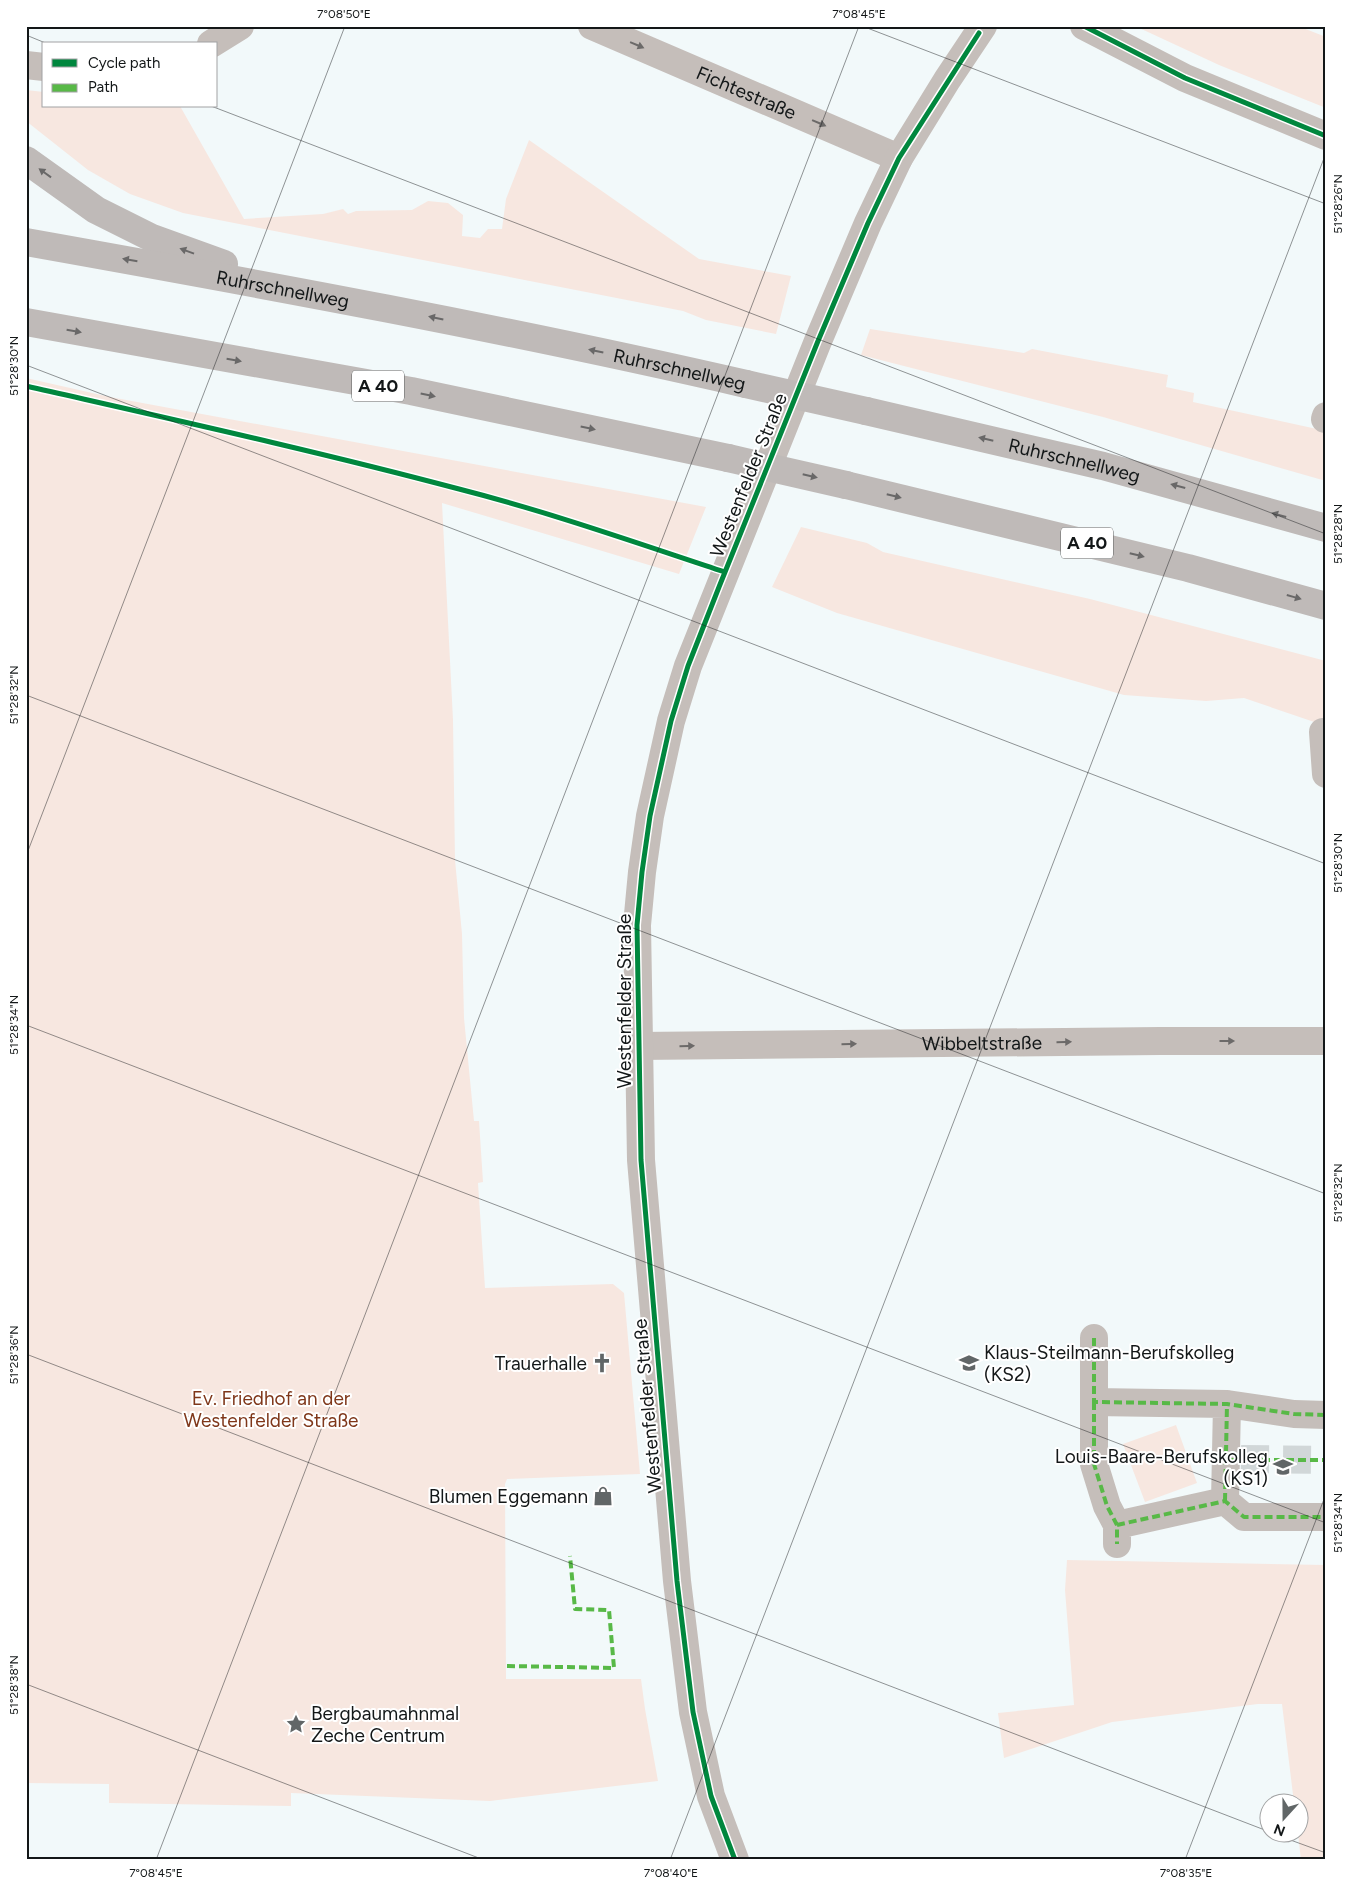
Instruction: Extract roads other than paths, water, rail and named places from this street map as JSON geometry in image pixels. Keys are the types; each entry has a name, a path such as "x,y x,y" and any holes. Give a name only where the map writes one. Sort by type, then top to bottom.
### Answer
{"highway":[{"path":"26,160 96,210 152,238 298,290"},
{"name":"Ruhrschnellweg","path":"26,242 298,290 666,365 1104,466 1326,528"},
{"name":"A 40","path":"26,322 411,392 728,458 846,484 1188,568 1326,606"}],"street":[{"path":"214,42 240,26"},
{"name":"Fichtestraße","path":"592,26 899,158"},
{"path":"1084,26 1185,78 1326,136"},
{"name":"Westenfelder Straße","path":"735,1860 711,1796 693,1712 677,1581 642,1169 637,925 642,872 650,816 671,721 688,666 810,360 868,223 899,158 976,29"},
{"path":"26,65 42,67"},
{"path":"1323,732 1326,774"},
{"name":"Wibbeltstraße","path":"638,1046 1326,1041"},
{"path":"1094,1338 1094,1464 1117,1534 1225,1501"},
{"path":"1094,1402 1227,1404 1294,1414 1326,1415"},
{"path":"1225,1501 1233,1459 1227,1404"},
{"path":"1225,1501 1244,1517 1326,1517"}],"tunnel":[{"path":"1241,1459 1326,1460"}],"place":[{"name":"Trauerhalle","path":"602,1363"},
{"name":"Klaus-Steilmann-Berufskolleg (KS2)","path":"969,1363"},
{"name":"Louis-Baare-Berufskolleg (KS1)","path":"1283,1467"},
{"name":"Blumen Eggemann","path":"603,1496"},
{"name":"Bergbaumahnmal Zeche Centrum","path":"296,1724"}],"park label":[{"name":"Ev. Friedhof an der Westenfelder Straße","path":"271,1409"}]}
